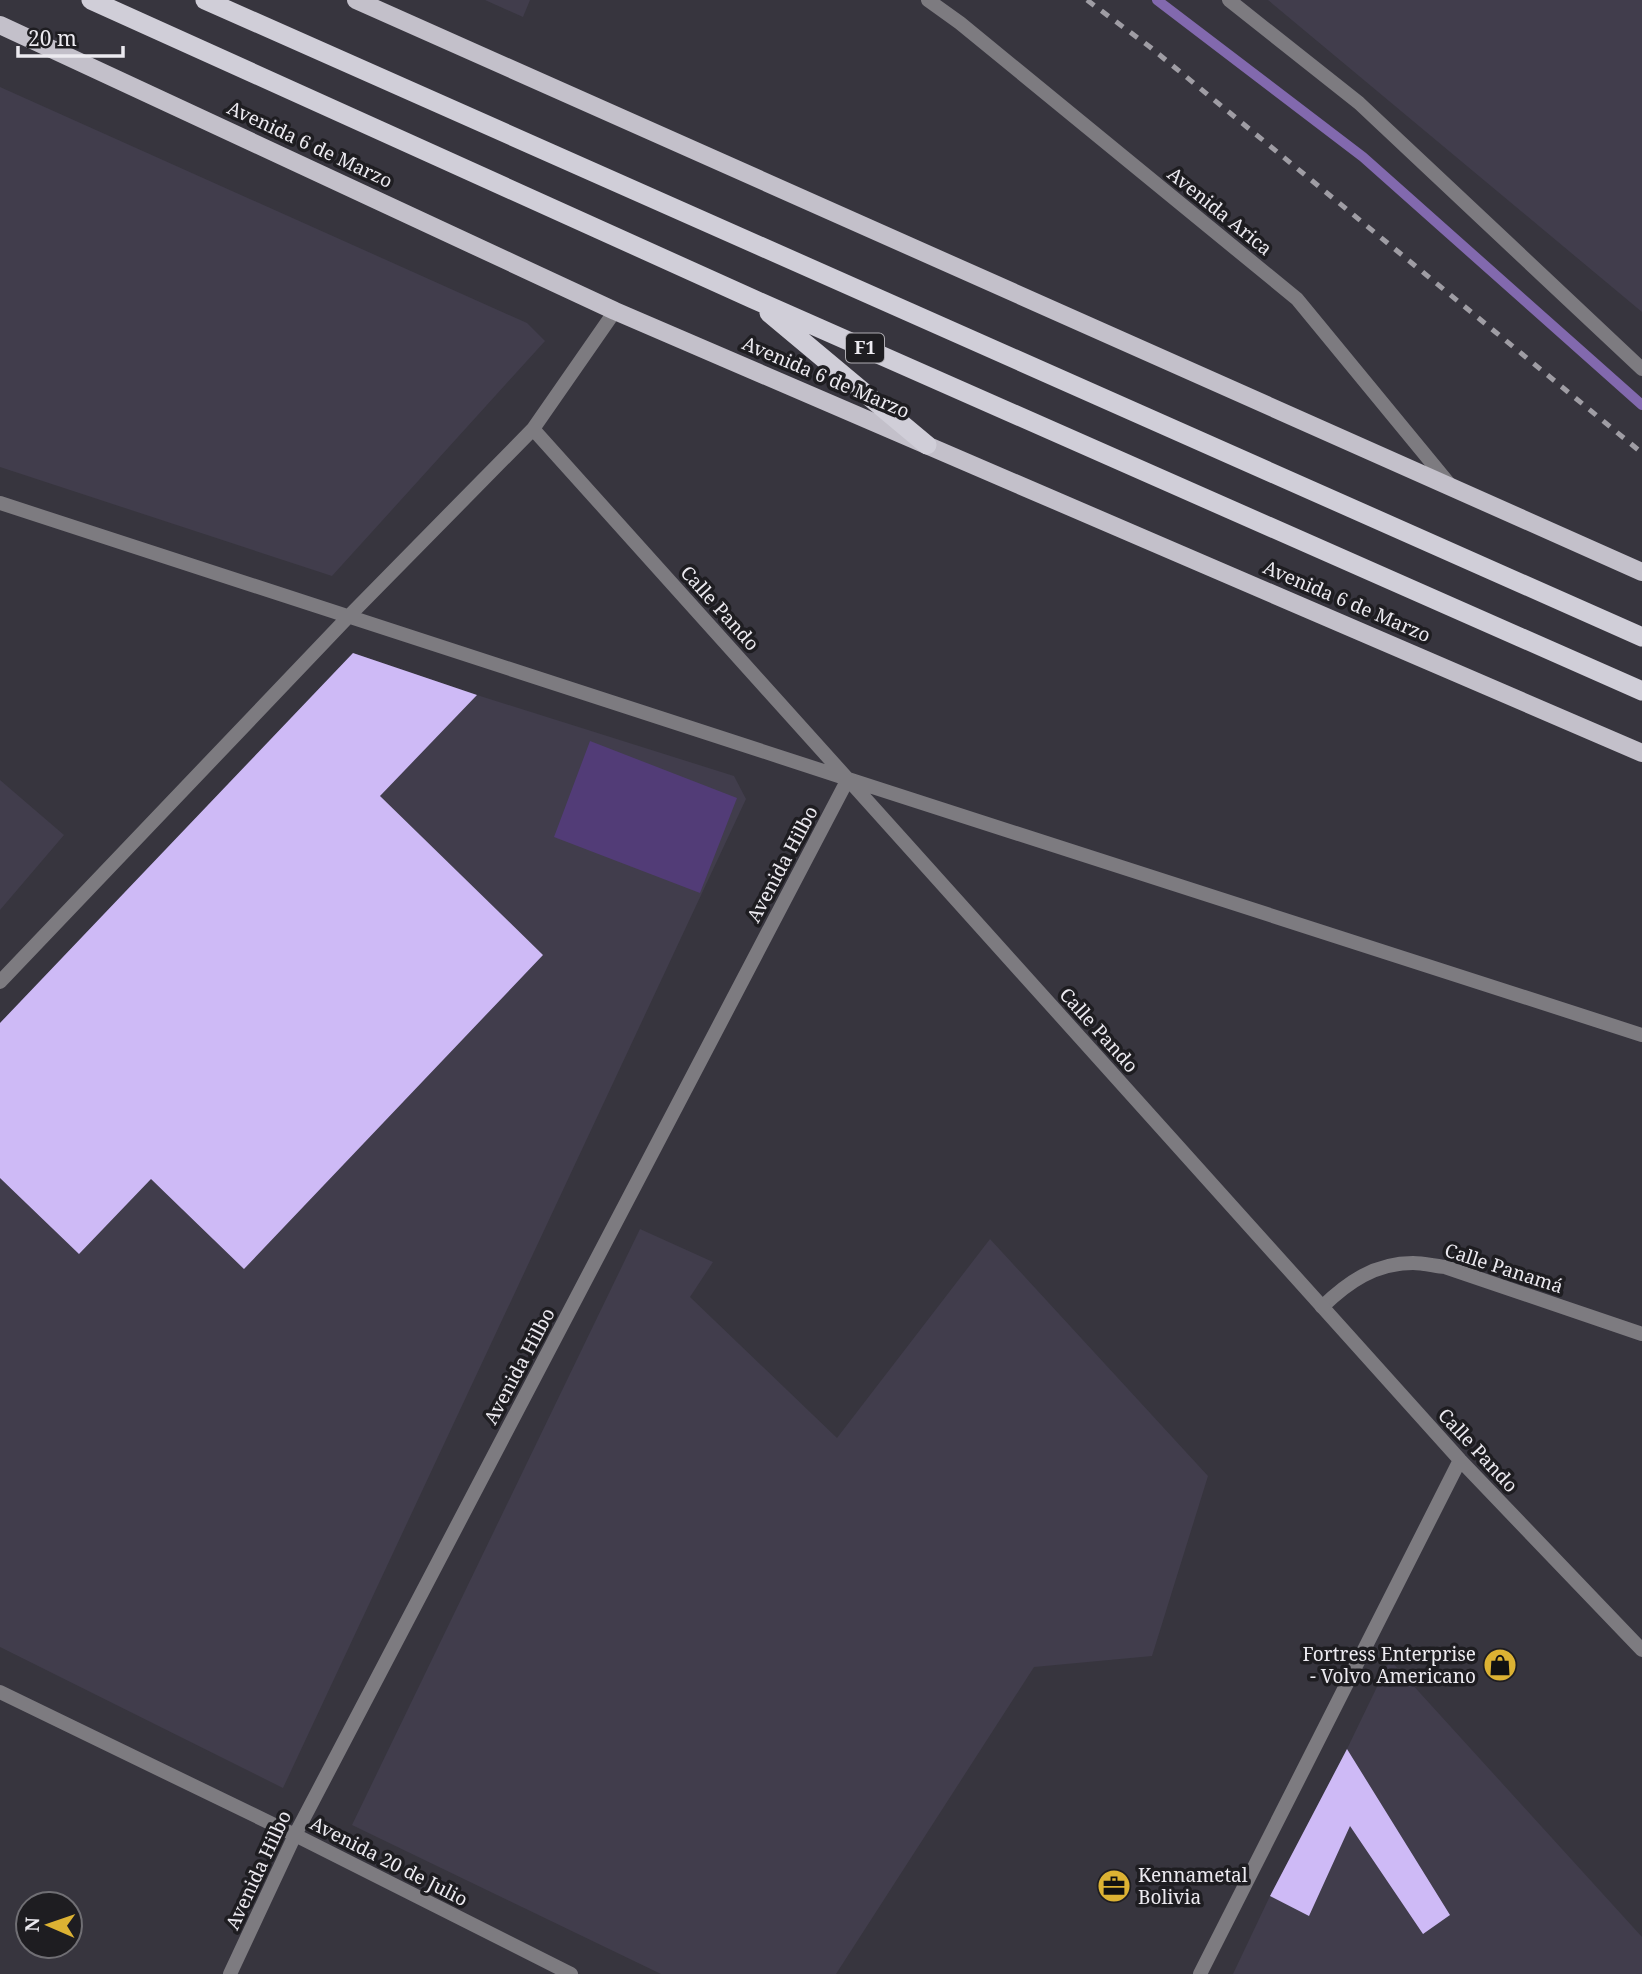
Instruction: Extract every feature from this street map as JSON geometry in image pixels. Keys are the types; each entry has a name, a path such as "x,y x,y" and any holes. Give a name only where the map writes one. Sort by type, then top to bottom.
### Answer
{"highway":[{"name":"Avenida 6 de Marzo","path":"91,0 753,299 1642,691"},
{"path":"205,0 1642,637"},
{"path":"753,299 927,445"}],"main road":[{"path":"356,0 1642,572"},
{"name":"Avenida 6 de Marzo","path":"0,25 615,311 1642,753"}],"street":[{"name":"Avenida Arica","path":"928,0 960,23 1297,299 1452,488"},
{"path":"1229,0 1359,103 1642,369"},
{"path":"0,982 349,616 533,429 615,311"},
{"name":"Calle Pando","path":"533,429 1460,1460 1642,1650"},
{"path":"0,503 1642,1035"},
{"name":"Avenida Hilbo","path":"230,1974 295,1835 848,779"},
{"name":"Calle Panamá","path":"1322,1307 1343,1286 1363,1275 1393,1264 1414,1263 1445,1267 1642,1334"},
{"path":"1200,1974 1460,1460"},
{"name":"Avenida 20 de Julio","path":"0,1692 295,1835 566,1973"}],"shaded area":[{"path":"485,0 530,0 523,17"},
{"path":"1268,0 1642,0 1642,312"},
{"path":"0,87 527,323 545,341 332,576 0,467"},
{"path":"353,653 734,776 746,799 283,1788 0,1647 0,1023"},
{"path":"590,741 737,798 700,893 554,837"},
{"path":"0,780 64,835 0,910"},
{"path":"640,1229 713,1262 690,1297 837,1438 990,1239 1208,1476 1152,1656 1034,1667 836,1974 661,1974 352,1825"},
{"path":"1390,1660 1642,1937 1642,1974 1233,1974"}],"building":[{"path":"353,653 477,695 380,796 543,955 244,1269 151,1179 79,1254 0,1178 0,1023"},
{"path":"1347,1749 1450,1915 1423,1934 1350,1826 1309,1916 1270,1896"}],"waterway":[{"path":"1157,0 1363,157 1642,405"}],"railway":[{"path":"1087,0 1150,47 1642,453"}],"place":[{"name":"Fortress Enterprise - Volvo Americano","path":"1500,1665"},
{"name":"Kennametal Bolivia","path":"1114,1886"}]}
